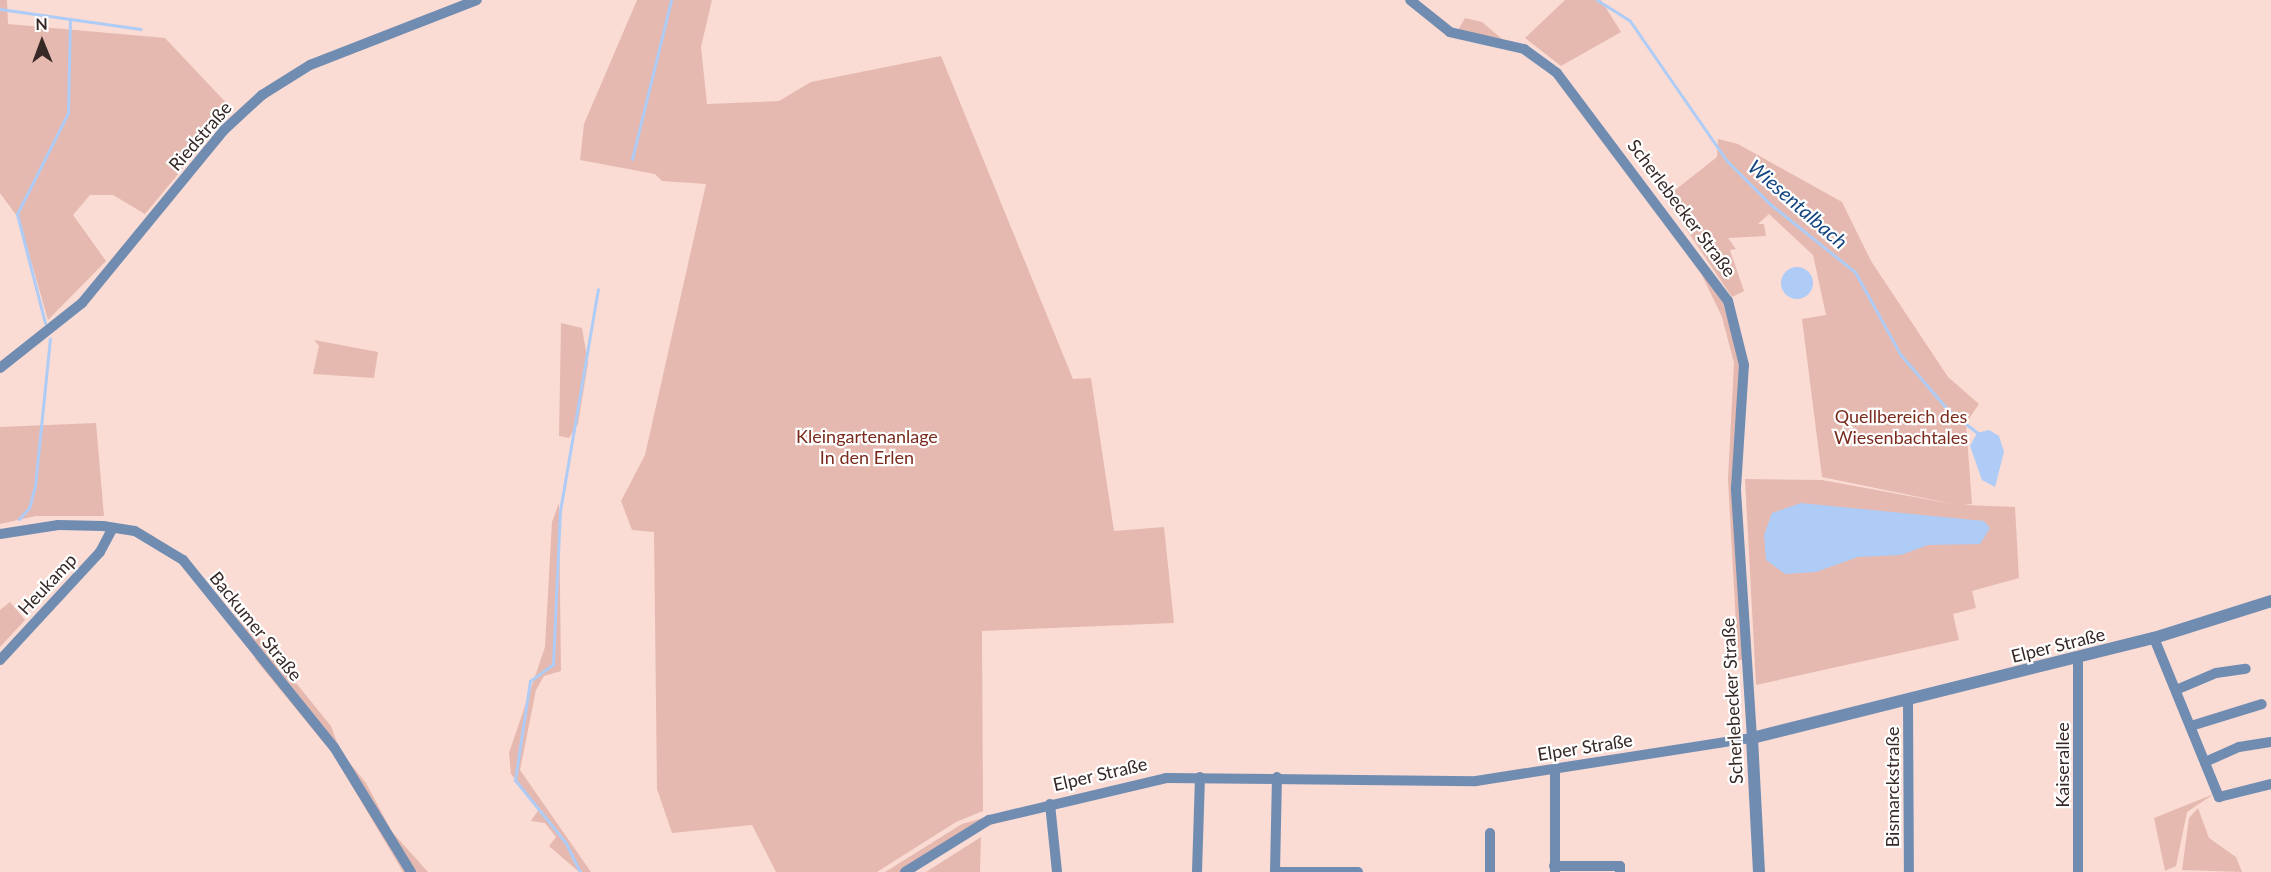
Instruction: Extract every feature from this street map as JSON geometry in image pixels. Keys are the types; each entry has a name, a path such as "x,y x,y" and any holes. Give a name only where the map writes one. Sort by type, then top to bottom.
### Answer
{"street":[{"name":"Riedstraße","path":"0,368 86,298 224,130 262,95 310,65 477,0"},
{"name":"Scherlebecker Straße","path":"1410,0 1450,32 1524,49 1557,73 1728,301 1744,365 1736,488 1759,872"},
{"name":"Backumer Straße","path":"0,534 58,525 113,528 161,544 183,560 334,747 411,872"},
{"name":"Heukamp","path":"0,660 100,552 113,528"},
{"name":"Elper Straße","path":"905,872 977,825 1050,804 1166,778 1277,777 1476,781 1555,770 1752,738 2154,638 2271,601"},
{"path":"2154,638 2219,797 2271,784"},
{"name":"Kaiserallee","path":"2078,658 2078,872"},
{"path":"2176,690 2216,674 2246,669"},
{"name":"Bismarckstraße","path":"1908,701 1909,872"},
{"path":"2191,726 2262,704"},
{"path":"2205,762 2240,747 2271,742"},
{"path":"1555,770 1554,869 1620,866 1620,872"},
{"path":"1197,872 1200,777"},
{"path":"1277,777 1275,872 1358,872"},
{"path":"1050,804 1057,872"},
{"path":"1490,833 1490,872"}],"green space":[{"path":"0,0 7,0 8,24 165,38 232,109 145,214 113,195 90,195 73,215 106,261 48,320 19,219 0,193"},
{"name":"Kleingartenanlage In den Erlen","path":"637,0 712,0 701,47 707,104 779,101 811,82 941,56 1073,379 1091,378 1114,531 1164,527 1174,623 982,631 983,811 956,822 877,872 776,872 752,825 672,833 657,789 654,532 632,530 621,501 645,455 706,184 662,181 655,174 580,160 584,124"},
{"path":"1565,0 1601,0 1621,32 1561,66 1525,38"},
{"path":"1465,18 1482,22 1502,39 1458,30"},
{"name":"Quellbereich des Wiesenbachtales","path":"1718,139 1738,144 1842,202 1871,261 1948,377 1979,404 1966,423 1972,504 1964,505 2015,507 2019,578 1972,591 1976,608 1953,614 1959,640 1756,685 1745,479 1822,480 1958,505 1822,477 1802,319 1826,315 1813,255 1769,214 1758,224 1764,224 1766,236 1728,238 1736,249 1730,250 1744,291 1732,297 1665,198 1717,157"},
{"path":"1700,271 1719,291 1740,357 1733,473 1744,660 1738,660 1728,479 1734,363 1722,317"},
{"path":"561,323 582,328 588,363 578,424 569,438 559,436"},
{"path":"314,340 378,352 374,378 313,374 319,346"},
{"path":"96,423 104,516 36,516 0,524 0,427"},
{"path":"559,503 561,671 544,676 536,690 520,770 591,872 579,872 549,846 556,837 545,823 531,821 539,809 511,774 509,753 545,647 552,522"},
{"path":"207,574 331,726 340,751 366,783 392,832 428,872 403,872 333,754 255,659 255,645"},
{"path":"10,602 25,620 0,647 0,610"},
{"path":"2214,794 2187,812 2176,866 2165,871 2154,818"},
{"path":"1059,796 987,817 900,872 885,872 962,824"},
{"path":"2198,808 2209,838 2236,857 2242,872 2182,870 2189,818"},
{"path":"981,837 980,872 926,872"}],"water":[{"path":"1797,267 1808,272 1813,283 1808,294 1797,299 1786,294 1781,283 1786,272"},
{"path":"1989,430 1999,436 2004,452 1995,487 1982,480 1970,446 1977,433"},
{"path":"1801,503 1984,521 1990,528 1980,544 1928,545 1901,555 1858,557 1816,572 1785,574 1766,560 1764,535 1772,513"}],"waterway":[{"path":"632,159 671,0"},
{"name":"Wiesentalbach","path":"1597,0 1630,21 1727,161 1770,204 1855,272 1900,354 1948,410 1977,433"},
{"path":"0,9 141,29"},
{"path":"45,323 17,214 68,113 70,19"},
{"path":"580,872 566,843 515,780 530,681 553,664 560,511 598,289"},
{"path":"19,519 29,508 35,486 50,339"}]}
